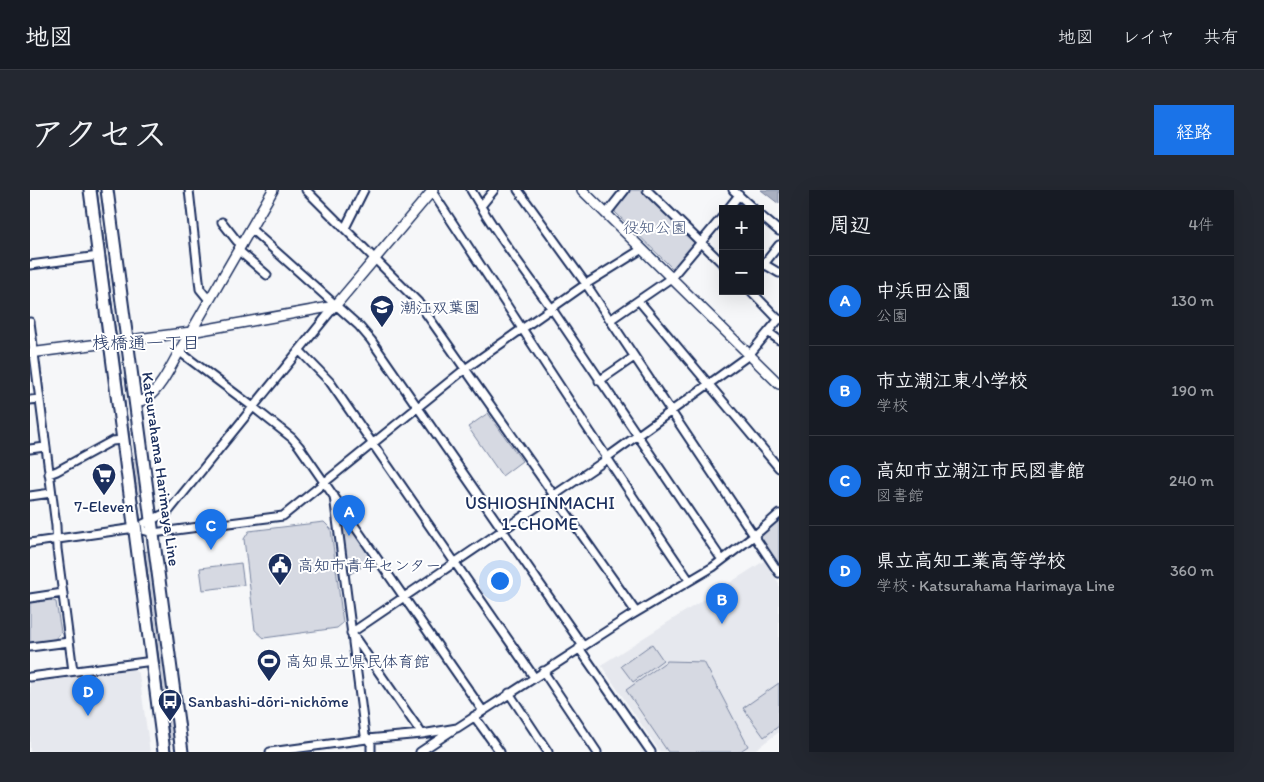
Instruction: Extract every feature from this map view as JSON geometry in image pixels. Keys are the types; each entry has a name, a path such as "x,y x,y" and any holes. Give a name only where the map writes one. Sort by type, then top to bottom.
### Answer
{"main road":[{"name":"Katsurahama Harimaya Line","path":"90,190 164,752"},
{"name":"Katsurahama Harimaya Line","path":"107,190 182,752"}],"street":[{"path":"189,190 200,289 209,300"},
{"path":"135,402 146,400 158,387 273,190"},
{"path":"306,190 418,302 636,612"},
{"path":"345,228 364,190"},
{"path":"471,190 496,232 551,309 722,560"},
{"path":"481,206 494,190"},
{"path":"518,190 586,284 779,573"},
{"path":"582,190 779,384"},
{"path":"606,214 625,190"},
{"path":"647,190 719,260"},
{"path":"135,528 152,527 168,512 375,257 432,191 689,580"},
{"path":"730,205 736,192 750,205"},
{"path":"764,218 779,231"},
{"path":"610,320 672,278 719,221"},
{"path":"222,222 237,241 240,248 267,276"},
{"path":"251,229 359,326 371,340 504,530 651,752"},
{"path":"764,264 779,245"},
{"path":"30,543 135,528 283,516 465,369 586,284 642,250"},
{"path":"30,265 99,256"},
{"path":"764,268 779,273"},
{"path":"351,632 554,496 749,355 779,319 755,295"},
{"path":"639,301 779,468"},
{"path":"31,353 191,332 335,306"},
{"path":"30,322 31,353 49,474 73,671"},
{"path":"768,332 779,340"},
{"path":"300,351 330,382 534,677"},
{"path":"180,352 253,407 300,446 483,711"},
{"path":"599,381 634,357"},
{"path":"30,400 39,399"},
{"path":"49,474 112,441 123,440"},
{"path":"30,449 45,447"},
{"path":"30,496 51,493"},
{"path":"334,495 365,735 372,752"},
{"path":"420,752 636,612 713,567 754,536 779,514"},
{"path":"30,598 63,593"},
{"path":"351,632 422,734"},
{"path":"30,647 69,642"},
{"path":"30,676 153,660"},
{"path":"543,671 597,752"},
{"path":"509,693 548,752"},
{"path":"474,716 500,752"},
{"path":"270,752 291,751 457,728"}],"shaded area":[{"path":"764,561 779,583 779,732 752,752 660,752 601,665"},
{"path":"131,667 139,674 150,752 30,752 30,681"}],"green space":[{"name":"役知公園","path":"630,190 641,190 695,242 695,246 676,268 672,268 615,212 615,208"},
{"path":"488,413 522,461 502,476 468,427"},
{"path":"137,458 141,495 135,496 130,459"},
{"path":"340,513 373,560 347,576"},
{"path":"779,518 779,568 758,536"},
{"path":"324,522 331,529 343,623 337,628 264,638 255,630 244,539 249,531"},
{"path":"149,551 174,739 167,740 142,552"},
{"path":"241,563 244,585 203,590 200,568"},
{"path":"48,599 56,602 61,632 55,639 30,643 30,601"},
{"path":"652,644 663,660 633,682 621,666"},
{"path":"667,661 704,662 748,746 739,752 668,752 626,690"},
{"path":"779,683 779,726 764,737 743,708"}],"water":[{"path":"761,190 779,190 779,204"}],"tram line":[{"path":"97,190 171,752"}],"place":[{"name":"潮江双葉園","path":"382,328"},
{"name":"7-Eleven","path":"104,496"},
{"name":"中浜田公園","path":"349,536"},
{"name":"高知市立潮江市民図書館","path":"211,550"},
{"name":"高知市青年センター","path":"280,586"},
{"name":"市立潮江東小学校","path":"722,624"},
{"name":"高知県立県民体育館","path":"269,682"},
{"name":"県立高知工業高等学校","path":"88,716"},
{"name":"Sanbashi-dōri-nichōme","path":"170,722"}],"district":[{"name":"桟橋通一丁目","path":"146,343"},
{"name":"USHIOSHINMACHI 1-CHOME","path":"540,513"}]}
